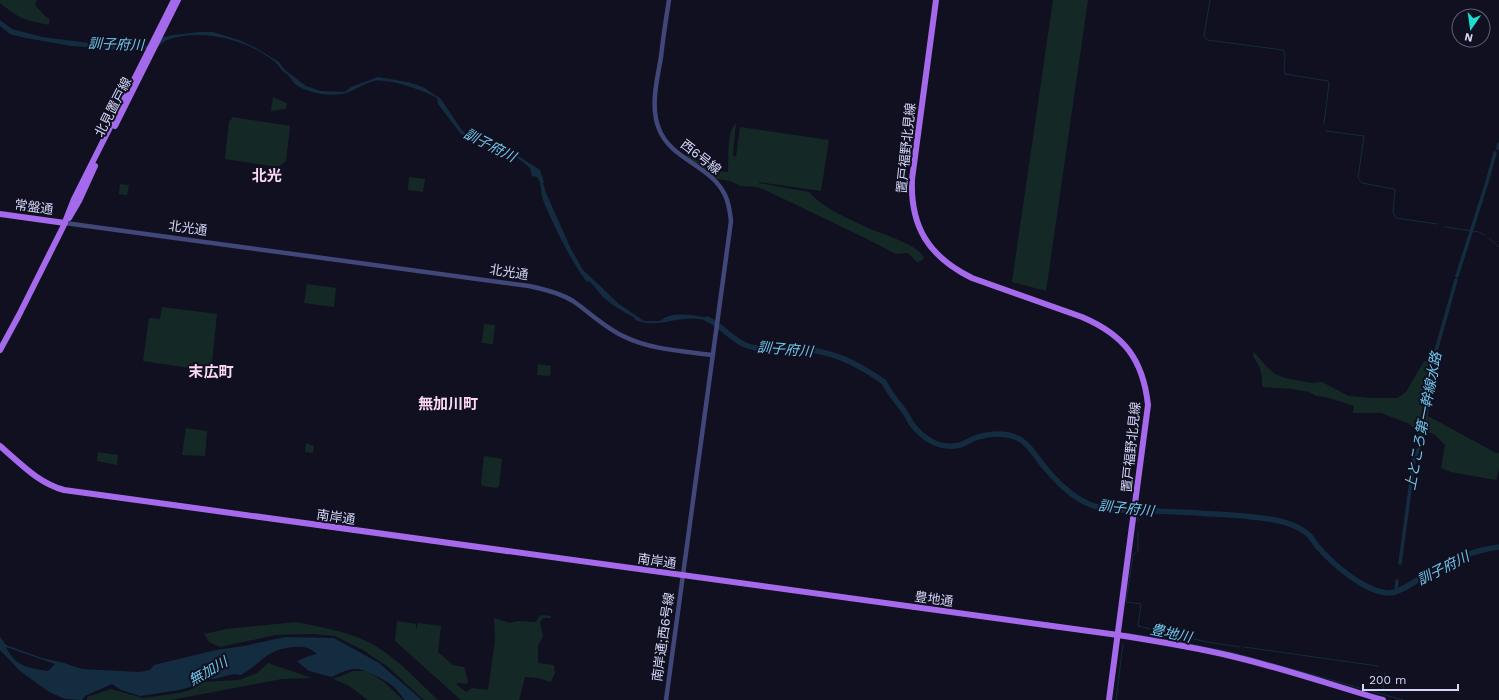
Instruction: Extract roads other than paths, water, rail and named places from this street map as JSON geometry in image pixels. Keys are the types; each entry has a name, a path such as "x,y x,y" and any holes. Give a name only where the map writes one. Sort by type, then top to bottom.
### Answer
{"main road":[{"name":"北見置戸線","path":"162,28 174,0"},
{"name":"北見置戸線","path":"0,350 65,223 79,201 147,57 178,0"},
{"name":"置戸福野北見線","path":"936,0 912,179 911,197 917,220 923,235 931,247 949,265 959,272 1082,317 1112,333 1126,346 1140,368 1146,386 1148,405 1118,635"},
{"name":"常盤通","path":"0,214 65,223"},
{"name":"南岸通","path":"0,446 42,482 51,487 64,490 683,576"},
{"name":"豊地通","path":"683,576 1118,635"},
{"path":"1109,700 1118,635 1232,656 1313,678 1383,700"}],"street":[{"name":"西6号線","path":"669,0 655,103 655,117 659,130 670,146 679,155 712,177 725,194 731,221 713,355"},
{"name":"北光通","path":"65,223 529,286 548,291 571,300 621,336 640,344 713,355"},
{"path":"683,576 713,355"},
{"name":"南岸通;西6号線","path":"666,700 683,576"}],"water":[{"name":"訓子府川","path":"0,20 12,29 42,37 113,46 128,39 129,43 147,46 160,38 173,35 213,32 239,40 256,48 279,62 285,70 306,86 321,91 345,92 351,87 378,77 408,82 423,87 441,99 466,134 479,140 489,139 540,170 546,193 571,249 583,270 619,304 644,321 660,321 671,316 685,314 707,318 713,320 713,323 702,320 682,319 645,323 635,320 635,318 607,300 589,281 587,282 569,254 543,200 538,179 537,177 532,176 530,168 514,155 506,151 461,134 438,104 437,98 424,92 388,81 374,81 349,92 337,95 316,93 296,85 289,75 263,53 236,41 207,35 178,37 165,41 155,48 128,49 128,53 117,48 110,50 105,48 71,46 21,37 10,34 0,26"},
{"name":"無加川","path":"0,637 6,645 42,658 82,669 139,672 150,670 154,665 216,650 244,646 285,637 334,638 379,663 422,700 405,700 389,683 359,669 344,671 332,677 309,671 297,661 317,654 305,647 285,648 277,651 265,657 241,675 234,674 214,679 201,679 190,687 179,690 140,696 121,690 112,684 85,696 82,700 65,699 49,692 20,671 0,650","holes":["6,647 55,664 48,671 28,667 13,658"]}],"waterway":[{"path":"1210,0 1204,36 1207,40 1283,50 1285,56 1285,74 1328,81 1324,124"},
{"path":"1326,131 1364,136 1358,178 1362,183 1394,189 1393,212 1396,218 1437,224"},
{"name":"上ところ第一幹線水路","path":"1498,148 1499,144"},
{"name":"上ところ第一幹線水路","path":"1457,276 1495,153"},
{"path":"1445,227 1479,232 1484,235"},
{"path":"1489,238 1499,247"},
{"name":"上ところ第一幹線水路","path":"1400,563 1414,460 1423,439 1432,365 1456,280"},
{"name":"訓子府川","path":"707,319 737,341 753,348 793,348 819,351 841,358 862,368 884,382 911,423 921,434 932,442 946,446 953,446 962,445 973,439 988,435 1010,435 1027,445 1042,464 1070,493 1084,502 1102,508 1115,510 1244,516 1290,524 1309,535 1317,546 1349,576 1378,591 1388,593 1398,591 1454,560 1471,553 1499,547"},
{"name":"豊地川","path":"1138,510 1138,522"},
{"name":"豊地川","path":"1138,532 1138,551 1133,555 1126,602 1141,604 1138,626 1207,642 1240,647"},
{"name":"上ところ第一幹線水路","path":"1396,592 1397,581"},
{"path":"1126,633 1239,654"},
{"path":"1116,700 1123,644"},
{"name":"豊地川","path":"1244,647 1378,666"},
{"path":"1242,655 1403,700"},
{"name":"豊地川","path":"1383,689 1385,673"}],"district":[{"name":"北光","path":"267,176"},
{"name":"末広町","path":"211,372"},
{"name":"無加川町","path":"448,404"}]}
